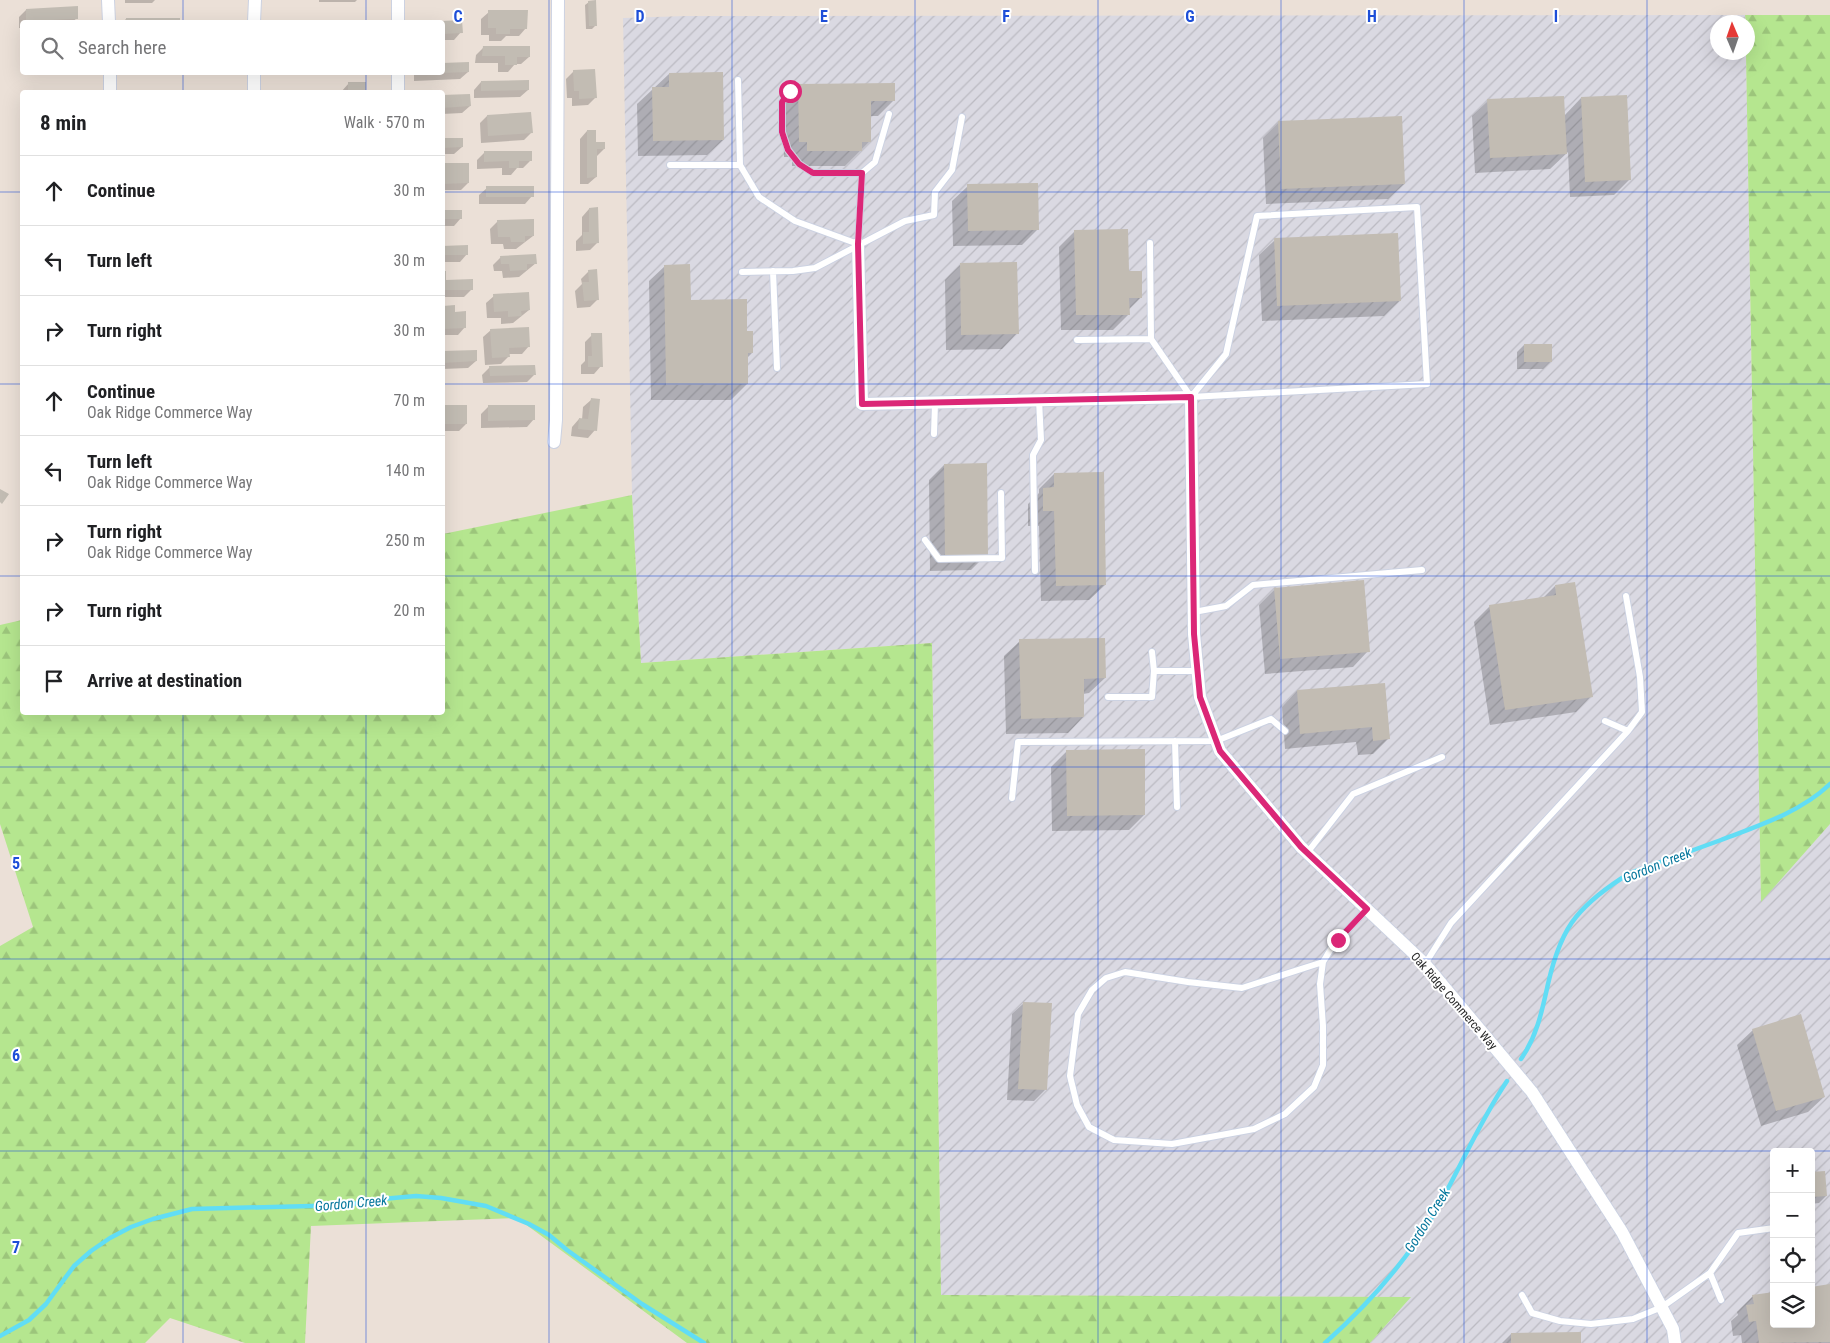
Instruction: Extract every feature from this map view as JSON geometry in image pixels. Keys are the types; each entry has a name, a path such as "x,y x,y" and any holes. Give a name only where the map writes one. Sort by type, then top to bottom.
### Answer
{"street":[{"path":"108,0 109,20"},
{"path":"254,0 254,20"},
{"path":"398,0 398,20"},
{"path":"554,442 556,420 558,0"},
{"path":"110,75 110,90"},
{"path":"254,75 254,90"},
{"path":"398,75 398,90"},
{"path":"858,244 862,404 1191,397"},
{"name":"Oak Ridge Commerce Way","path":"1191,397 1194,612 1197,671 1200,697 1220,751 1307,853 1425,964 1532,1092 1622,1232 1673,1329 1674,1343"}],"lane":[{"path":"738,80 740,165 759,197 795,221 858,244"},
{"path":"790,91 782,102 782,132 788,150 799,164 813,173 862,173 875,162 889,114"},
{"path":"742,272 815,268 905,221 934,215 935,192 952,170 962,117"},
{"path":"670,165 740,165"},
{"path":"858,244 862,173"},
{"path":"1417,207 1427,384 1191,397 1226,354 1257,216 1417,207"},
{"path":"1150,243 1152,339 1191,397"},
{"path":"773,271 777,368"},
{"path":"1077,340 1152,339"},
{"path":"1035,571 1032,455 1041,440 1039,400"},
{"path":"934,434 935,403"},
{"path":"925,540 939,558 1002,558 1001,493"},
{"path":"1194,612 1226,606 1253,585 1422,570"},
{"path":"1425,964 1451,923 1628,731 1642,712 1640,677 1626,596"},
{"path":"1108,697 1152,697 1154,671 1152,652"},
{"path":"1154,671 1197,671"},
{"path":"1012,798 1018,742 1216,741 1271,719 1285,731"},
{"path":"1605,721 1628,731"},
{"path":"1175,741 1177,807"},
{"path":"1307,853 1353,794 1442,757"},
{"path":"1323,962 1242,988 1125,972 1106,978 1092,990 1078,1014 1070,1076 1077,1105 1090,1126 1114,1140 1172,1144 1254,1128 1285,1114 1314,1087 1323,1065 1320,984 1323,962 1332,947 1367,909"},
{"path":"1522,1295 1532,1313 1560,1321 1591,1324 1633,1319 1662,1307 1710,1273 1738,1234 1770,1229"},
{"path":"1710,1273 1721,1300"}],"shaded area":[{"path":"1710,15 1710,60 1746,60 1761,901 1830,824 1830,1343 1370,1343 1410,1297 941,1295 932,643 641,663 632,495 623,18 686,16"}],"green space":[{"path":"1755,15 1830,15 1830,824 1761,902 1746,60 1755,60"},
{"path":"632,495 641,663 932,643 941,1295 1411,1297 1370,1343 687,1343 517,1218 311,1226 305,1343 245,1343 170,1318 145,1343 0,1343 0,946 33,927 0,824 0,625 20,620 20,715 445,715 445,534"}],"building":[{"path":"596,0 597,26 589,26 588,1"},
{"path":"78,6 78,19 26,20 26,9"},
{"path":"488,10 528,10 527,29 510,29 510,34 496,34 496,28 488,28"},
{"path":"126,18 180,18 180,20 126,20"},
{"path":"462,20 463,33 445,34 445,21"},
{"path":"483,46 530,46 530,57 517,57 517,65 505,65 505,56 482,56"},
{"path":"469,62 469,72 445,73 445,63"},
{"path":"595,69 597,98 579,99 579,91 574,91 573,70"},
{"path":"723,72 724,140 653,141 652,87 669,87 669,73"},
{"path":"529,80 529,90 481,91 481,81"},
{"path":"348,82 366,82 366,90 348,90"},
{"path":"895,83 895,101 871,101 871,142 862,142 862,151 807,151 807,142 799,142 798,84"},
{"path":"470,94 471,106 445,108 445,95"},
{"path":"1627,95 1631,180 1585,182 1581,97"},
{"path":"1564,96 1567,154 1490,158 1487,99"},
{"path":"531,112 533,133 488,136 487,115"},
{"path":"1402,116 1405,184 1281,189 1278,121"},
{"path":"587,130 596,130 596,142 605,142 605,149 597,149 597,177 587,178"},
{"path":"445,138 463,138 463,147 445,148"},
{"path":"484,151 532,151 532,161 519,161 519,168 509,168 509,161 484,162"},
{"path":"445,163 469,163 469,183 445,184"},
{"path":"1038,183 1039,230 968,231 967,184"},
{"path":"486,186 534,186 534,197 486,197"},
{"path":"598,207 599,243 583,244 583,232 589,232 589,208"},
{"path":"445,210 462,210 462,219 445,219"},
{"path":"534,219 534,236 525,236 525,242 511,242 510,237 498,237 497,220"},
{"path":"1128,229 1129,271 1142,271 1142,298 1129,298 1130,315 1076,315 1074,230"},
{"path":"1398,233 1401,301 1277,306 1274,238"},
{"path":"468,245 468,255 445,255 445,246"},
{"path":"536,254 537,264 527,264 527,270 510,271 509,264 501,264 500,256"},
{"path":"1017,262 1019,334 961,335 960,263"},
{"path":"690,264 691,300 747,299 747,331 753,331 753,353 748,353 748,384 666,385 664,265"},
{"path":"597,269 599,300 584,301 582,282 589,282 588,270"},
{"path":"445,271 446,280 473,279 473,290 445,290"},
{"path":"529,292 530,310 521,311 522,316 508,317 508,311 494,312 493,294"},
{"path":"455,305 455,312 466,311 466,328 445,329 445,306"},
{"path":"529,327 530,347 509,348 510,357 492,358 490,329"},
{"path":"591,333 602,333 603,367 588,367 588,356 592,356"},
{"path":"1524,344 1552,344 1552,362 1524,362"},
{"path":"477,350 477,361 445,363 445,351"},
{"path":"535,365 536,375 490,376 489,366"},
{"path":"591,398 600,399 597,431 578,429 579,418 588,419"},
{"path":"445,405 467,405 467,424 445,424"},
{"path":"488,405 535,405 535,420 488,421"},
{"path":"987,463 988,555 945,556 944,464"},
{"path":"1104,472 1106,585 1056,586 1054,511 1043,511 1043,488 1054,487 1054,473"},
{"path":"0,489 9,494 2,504 0,502"},
{"path":"1364,580 1370,652 1280,659 1274,588"},
{"path":"1575,582 1593,697 1505,710 1489,605 1556,595 1555,585"},
{"path":"1105,638 1106,678 1084,679 1084,717 1021,719 1019,639"},
{"path":"1385,683 1390,739 1373,741 1372,727 1300,734 1297,690"},
{"path":"1145,749 1145,815 1067,816 1066,750"},
{"path":"1023,1002 1052,1003 1047,1090 1018,1089"},
{"path":"1801,1014 1825,1097 1776,1111 1752,1029"},
{"path":"1825,1171 1827,1196 1815,1197 1815,1172"},
{"path":"1830,1284 1830,1342 1759,1343 1756,1321 1749,1322 1746,1305 1754,1304 1752,1295 1770,1293 1770,1328 1815,1328 1815,1286"},
{"path":"1581,1332 1581,1343 1511,1343 1511,1333"}],"waterway":[{"name":"Gordon Creek","path":"1521,1059 1527,1050 1538,1023 1562,940 1576,917 1594,899 1630,873 1764,824 1806,803 1830,784"},
{"name":"Gordon Creek","path":"1325,1343 1373,1296 1415,1243 1439,1205 1480,1127 1507,1081"},
{"name":"Gordon Creek","path":"0,1336 29,1320 46,1304 74,1266 91,1251 131,1227 153,1219 192,1209 349,1205 371,1200 416,1196 441,1198 486,1206 529,1224 549,1235 642,1304 704,1343"}],"route":[{"path":"790,91 782,102 782,132 788,150 799,164 813,173 862,173 858,244 862,404 1191,397 1194,634 1200,697 1220,751 1301,847 1367,909 1338,940"}]}
